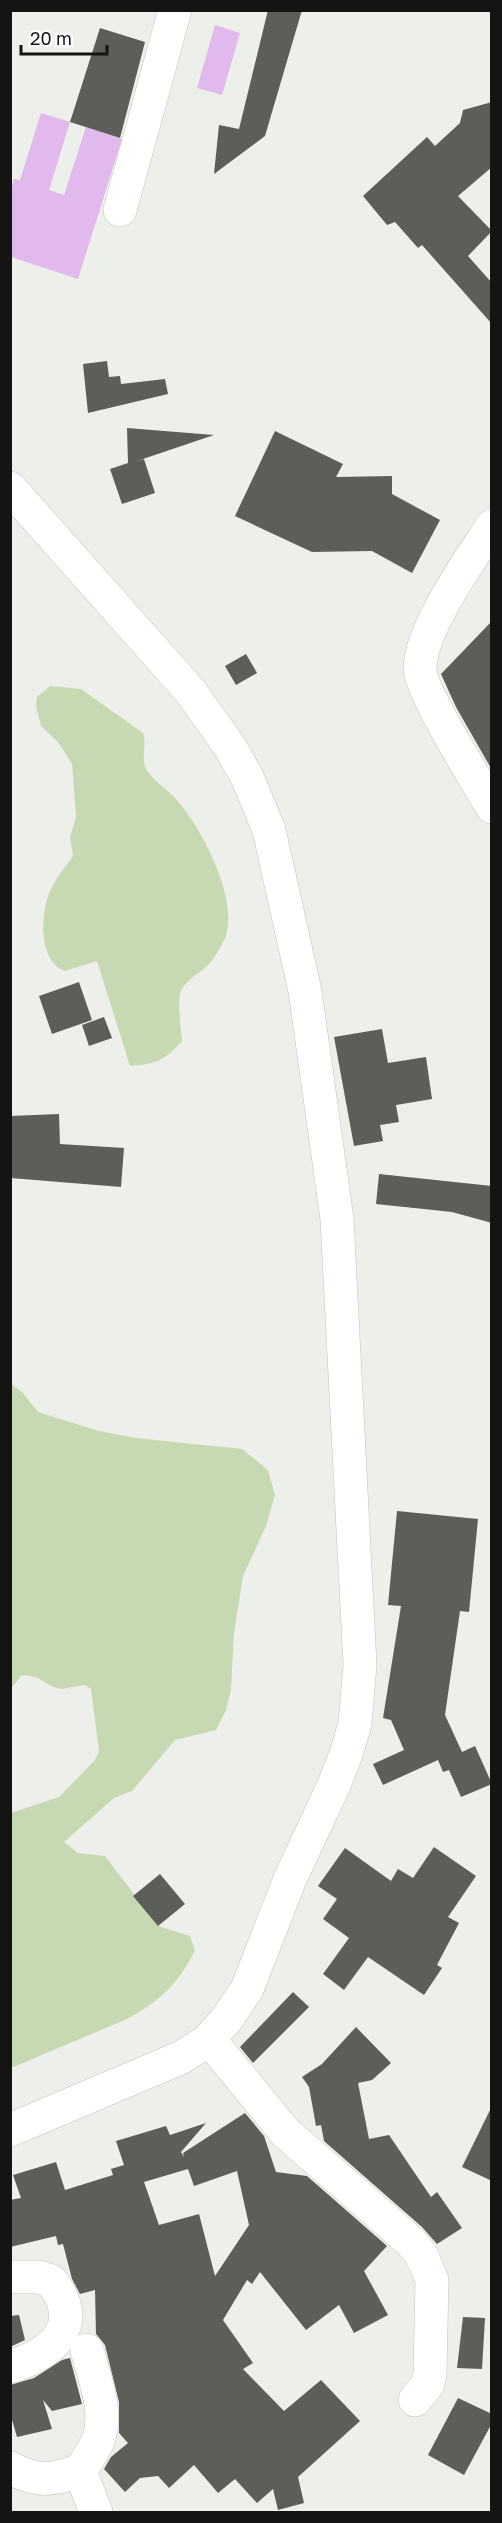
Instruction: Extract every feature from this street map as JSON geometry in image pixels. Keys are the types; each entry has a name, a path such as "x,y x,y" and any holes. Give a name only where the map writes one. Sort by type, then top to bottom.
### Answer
{"street":[{"path":"120,210 175,10"},
{"path":"10,488 191,692 230,747 247,777 269,830 305,991 337,1219 360,1665 357,1714 334,1785 290,1879 247,1989 226,2020 209,2039 180,2058 10,2130"},
{"path":"492,526 455,584 432,628 424,649 420,670 435,705 492,807"},
{"path":"209,2039 285,2132 410,2241 421,2254 432,2280 430,2374 428,2384 415,2400"},
{"path":"10,2277 39,2277 51,2280 64,2304 67,2319 65,2330 43,2353 32,2360 10,2367"},
{"path":"10,2468 37,2479 51,2480 81,2471 98,2441 102,2427 100,2403 87,2350"},
{"path":"81,2471 96,2512"}],"green space":[{"path":"50,686 81,689 143,733 146,769 175,798 195,825 214,862 227,901 228,919 223,943 210,963 189,980 181,991 179,1008 182,1041 164,1057 147,1064 130,1066 97,961 65,971 56,966 46,947 43,923 47,900 55,882 73,856 70,837 76,817 72,764 58,742 41,726 36,706 37,697"},
{"path":"11,1384 22,1392 38,1412 99,1431 136,1438 242,1449 268,1470 275,1495 266,1526 243,1576 234,1633 231,1689 226,1710 216,1730 175,1740 132,1791 114,1798 64,1842 78,1853 105,1856 158,1926 190,1936 195,1950 175,1982 159,1998 139,2012 11,2068 11,1813 59,1797 95,1760 99,1751 91,1689 84,1685 62,1689 53,1687 36,1677 22,1675 11,1688"}],"shaded area":[{"path":"215,25 240,33 222,95 197,88"},
{"path":"41,113 70,122 49,190 64,195 86,127 122,139 78,279 11,257 11,189 14,179 20,180"}],"building":[{"path":"268,10 302,10 265,136 214,174 219,125 239,129"},
{"path":"100,28 145,42 120,138 70,122"},
{"path":"492,102 492,167 458,196 492,231 468,256 492,283 492,324 422,245 418,248 395,222 387,225 363,196 427,137 435,146 460,123 463,110"},
{"path":"107,361 109,377 120,376 121,384 165,379 168,394 88,413 83,364"},
{"path":"127,428 214,435 134,462 144,459 155,493 122,504 110,469 128,463"},
{"path":"275,431 343,464 336,477 392,476 392,494 440,520 412,573 372,551 312,552 235,516"},
{"path":"492,621 492,770 456,707 441,674"},
{"path":"246,654 257,673 236,685 225,666"},
{"path":"79,982 92,1020 52,1034 39,996"},
{"path":"104,1017 112,1038 89,1046 82,1025"},
{"path":"382,1029 388,1063 426,1057 432,1099 396,1105 399,1122 380,1125 383,1141 354,1146 334,1037"},
{"path":"59,1114 60,1144 124,1148 121,1187 10,1178 10,1116"},
{"path":"379,1174 492,1186 492,1223 452,1212 376,1204"},
{"path":"397,1511 478,1519 469,1612 460,1611 445,1715 462,1752 475,1746 492,1784 461,1797 449,1770 443,1772 438,1760 383,1785 373,1764 404,1750 391,1720 383,1718 401,1606 388,1605"},
{"path":"434,1847 476,1876 448,1917 459,1923 437,1965 442,1968 424,1995 368,1957 344,1990 323,1974 349,1938 323,1919 337,1899 318,1886 345,1848 391,1881 398,1869 413,1878"},
{"path":"160,1874 185,1904 158,1926 133,1896"},
{"path":"293,1992 309,2007 253,2063 240,2047"},
{"path":"356,2027 391,2063 372,2080 358,2083 369,2139 389,2135 431,2197 437,2192 462,2228 437,2244 422,2227 324,2141 321,2125 316,2126 309,2087 302,2077 322,2064"},
{"path":"492,2106 492,2181 462,2167"},
{"path":"245,2113 264,2136 276,2172 307,2176 387,2246 364,2271 388,2315 354,2333 339,2305 306,2330 260,2272 252,2284 247,2280 223,2320 253,2363 243,2369 284,2411 321,2380 360,2421 298,2477 304,2503 278,2510 273,2489 257,2503 235,2479 218,2493 194,2465 169,2488 158,2476 140,2478 125,2492 104,2469 111,2457 128,2443 119,2433 119,2402 105,2345 96,2334 95,2290 80,2294 72,2279 63,2244 58,2245 56,2236 10,2247 10,2200 21,2198 13,2175 56,2162 65,2190 113,2175 111,2169 124,2165 116,2141 166,2126 170,2135 206,2123 181,2152 184,2157 183,2153","holes":["188,2169 194,2186 237,2171 249,2225 215,2276 199,2214 159,2225 144,2182"]},
{"path":"19,2315 25,2340 10,2347 10,2316"},
{"path":"463,2317 485,2318 482,2369 457,2368"},
{"path":"70,2358 82,2404 52,2411 43,2400 52,2429 17,2437 10,2413 10,2385 34,2378 62,2360"},
{"path":"458,2398 492,2414 492,2423 464,2475 428,2455"}]}
